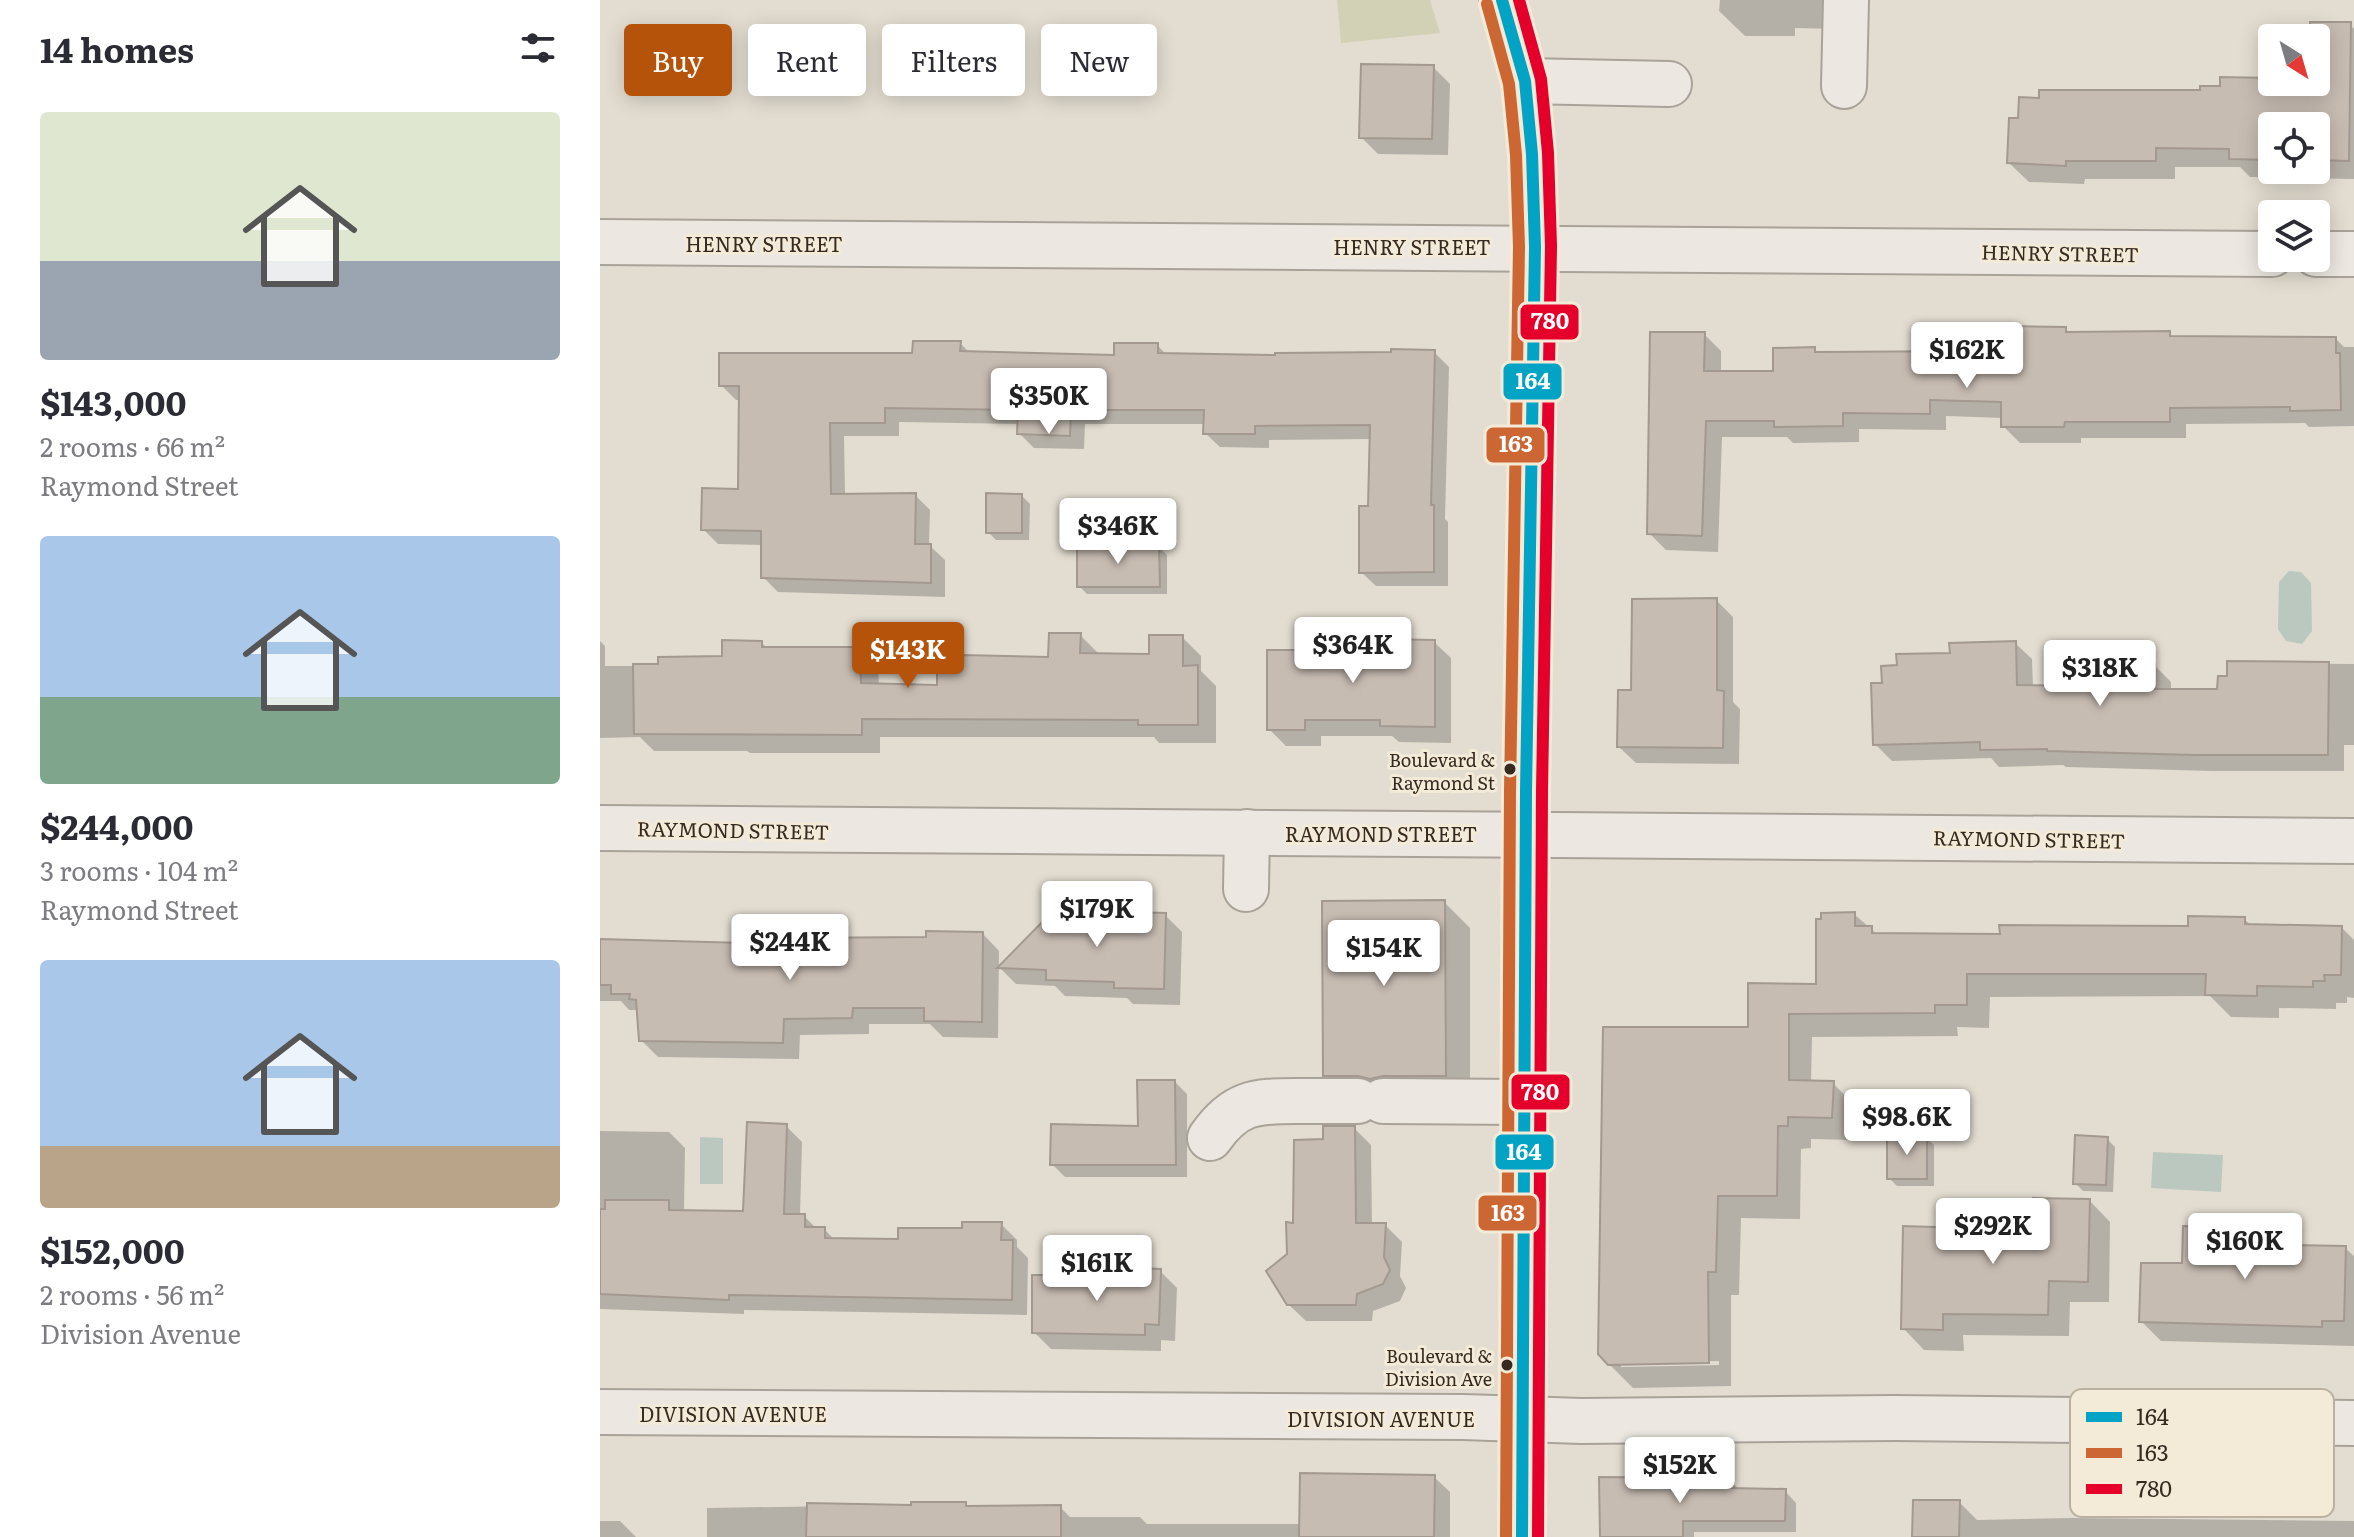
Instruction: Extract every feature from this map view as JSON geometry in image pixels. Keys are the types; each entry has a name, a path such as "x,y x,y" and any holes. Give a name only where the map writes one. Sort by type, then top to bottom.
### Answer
{"street":[{"path":"1502,0 1525,81 1532,154 1535,247 1523,1102 1522,1537"},
{"path":"1844,86 1846,0"},
{"path":"1525,81 1669,84"},
{"name":"HENRY STREET","path":"600,242 2258,254"},
{"path":"2330,254 2354,254"},
{"name":"RAYMOND STREET","path":"600,828 2354,841"},
{"path":"1246,889 1247,832"},
{"path":"1210,1138 1223,1120 1243,1106 1259,1101 1523,1102"},
{"name":"DIVISION AVENUE","path":"600,1412 1463,1417 1524,1420 2070,1419"},
{"name":"DIVISION AVENUE","path":"2334,1423 2354,1423"}],"green space":[{"path":"1337,0 1430,0 1440,33 1341,43"}],"shaded area":[{"path":"2289,571 2301,572 2311,583 2312,631 2302,644 2286,641 2278,629 2279,582"},
{"path":"700,1137 723,1138 723,1184 700,1184"},
{"path":"2153,1152 2223,1155 2221,1192 2151,1188"}],"building":[{"path":"2351,22 2349,161 2330,160 2330,112 2258,112 2258,160 2229,159 2229,149 2156,148 2156,161 2066,161 2066,166 2007,163 2009,118 2018,118 2019,97 2039,98 2039,90 2200,90 2200,86 2220,86 2220,77 2258,78 2258,96 2330,96 2330,24 2310,24"},
{"path":"1361,64 1434,65 1432,139 1359,138"},
{"path":"2011,326 2066,327 2066,332 2170,331 2170,336 2336,337 2336,353 2340,353 2341,410 2290,411 2290,407 2170,408 2170,422 2065,422 2064,427 2001,427 2001,402 1930,400 1930,414 1843,413 1843,426 1774,427 1774,421 1706,421 1702,536 1647,534 1650,332 1705,332 1704,371 1773,371 1773,348 1815,347 1815,352 1977,351 1977,346 2011,346"},
{"path":"913,341 961,341 960,351 1114,355 1114,343 1158,343 1158,353 1275,355 1435,350 1431,505 1434,505 1434,572 1359,573 1359,506 1368,506 1370,425 1255,426 1255,434 1203,434 1204,410 1071,410 1070,436 1017,434 1018,410 885,408 885,423 830,423 831,494 916,493 915,544 931,544 931,583 761,578 761,531 701,530 702,488 738,489 739,386 719,386 719,353 912,353"},
{"path":"986,493 1022,494 1022,533 986,533"},
{"path":"1159,545 1160,587 1077,587 1077,546"},
{"path":"1717,598 1717,690 1724,691 1723,748 1617,747 1618,690 1631,690 1632,599"},
{"path":"1049,633 1081,633 1080,653 1149,654 1149,635 1183,635 1183,666 1198,665 1198,725 1138,725 1138,720 862,719 862,735 634,734 633,664 658,664 658,657 722,656 722,640 762,641 762,647 860,647 861,683 937,685 937,669 960,669 961,655 1048,657"},
{"path":"1381,639 1435,640 1435,727 1380,726 1380,720 1305,720 1305,730 1267,730 1267,650 1381,650"},
{"path":"2016,641 2017,685 2113,686 2114,662 2155,663 2154,689 2217,689 2218,676 2227,676 2227,661 2329,662 2328,755 1980,750 1980,742 1873,745 1871,683 1882,683 1881,666 1897,665 1896,654 1950,653 1949,643"},
{"path":"1445,900 1446,1076 1383,1076 1370,1079 1323,1076 1322,901"},
{"path":"1053,911 1135,915 1135,912 1166,913 1164,989 1114,988 1114,982 1046,980 1046,970 997,968"},
{"path":"1855,912 1855,926 1872,926 1872,933 2000,934 1999,925 2188,926 2188,916 2245,917 2245,924 2342,926 2341,975 2324,975 2325,981 2313,981 2313,987 2257,986 2257,996 2205,995 2206,974 1967,974 1967,1005 1935,1005 1935,1013 1789,1014 1789,1080 1834,1081 1832,1118 1788,1117 1788,1126 1778,1126 1777,1196 1718,1196 1716,1272 1708,1272 1709,1363 1608,1365 1598,1354 1603,1027 1748,1027 1748,983 1816,984 1816,919 1821,919 1821,913"},
{"path":"784,928 784,938 926,937 926,931 983,932 982,1022 924,1021 924,1008 853,1008 852,1018 784,1019 783,1043 639,1041 636,1000 629,999 630,994 611,994 611,985 600,985 600,939 744,943 744,929"},
{"path":"1137,1080 1175,1080 1176,1165 1050,1165 1051,1124 1138,1126"},
{"path":"747,1122 787,1124 784,1214 805,1214 805,1227 825,1227 825,1238 898,1239 898,1228 962,1228 962,1222 1002,1222 1001,1240 1013,1240 1012,1300 729,1295 729,1300 600,1294 600,1209 605,1209 605,1200 669,1200 669,1210 743,1211"},
{"path":"1323,1126 1355,1126 1356,1223 1386,1223 1384,1257 1390,1270 1383,1284 1357,1294 1356,1305 1287,1305 1266,1271 1287,1254 1286,1222 1293,1223 1294,1140 1323,1139"},
{"path":"1887,1135 1927,1135 1927,1179 1887,1179"},
{"path":"2075,1135 2108,1137 2106,1185 2073,1184"},
{"path":"2033,1198 2090,1199 2088,1282 2049,1281 2048,1315 1943,1314 1943,1330 1901,1329 1903,1226 1966,1228 1966,1232 2032,1233"},
{"path":"2183,1226 2291,1231 2291,1245 2346,1246 2344,1321 2322,1321 2322,1327 2139,1322 2141,1263 2182,1263"},
{"path":"1115,1267 1161,1269 1159,1325 1145,1324 1145,1335 1032,1333 1032,1275 1115,1275"},
{"path":"1300,1473 1435,1475 1434,1537 1299,1537"},
{"path":"1599,1477 1730,1478 1730,1488 1786,1489 1785,1521 1683,1521 1683,1537 1600,1537"},
{"path":"1913,1500 1960,1500 1959,1537 1912,1537"},
{"path":"911,1502 966,1502 966,1506 1061,1505 1061,1537 806,1537 807,1503 911,1505"}],"transit line":[{"name":"164","path":"1502,0 1525,81 1532,154 1535,247 1526,791 1522,1537"},
{"name":"780","path":"1519,0 1541,79 1548,153 1551,246 1542,791 1538,1537"},
{"name":"163","path":"1487,4 1509,84 1516,155 1519,247 1510,791 1506,1537"}],"place":[{"name":"Boulevard & Raymond St","path":"1510,769"},
{"name":"Boulevard & Division Ave","path":"1507,1365"}]}
